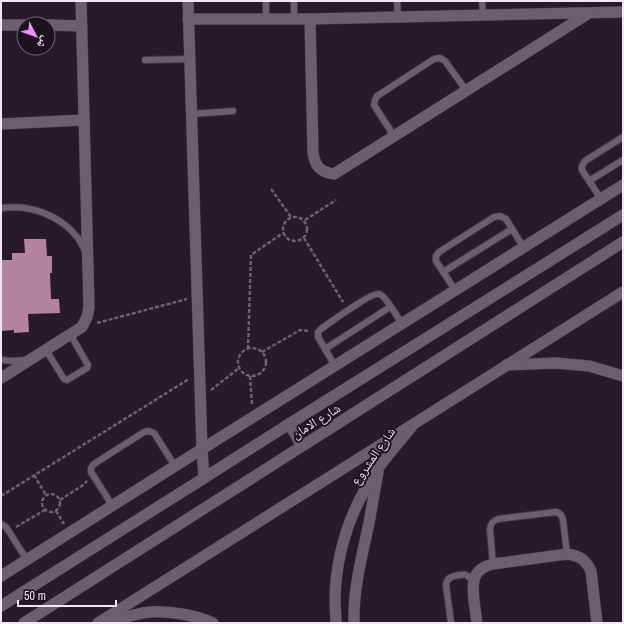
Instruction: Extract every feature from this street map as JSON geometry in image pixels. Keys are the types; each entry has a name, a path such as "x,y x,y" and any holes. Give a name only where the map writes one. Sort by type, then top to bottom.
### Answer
{"street":[{"path":"1,378 82,326 87,317 89,307 81,1"},
{"path":"188,1 199,372 204,478"},
{"path":"188,19 310,19 623,12"},
{"path":"310,19 314,160 321,170 334,174 589,13"},
{"path":"1,25 16,25"},
{"path":"56,25 82,26"},
{"path":"1,124 84,120"},
{"path":"1,576 623,185"},
{"path":"1,606 623,215"},
{"name":"شارع الامان","path":"24,623 623,242"},
{"path":"99,623 623,292"},
{"path":"506,365 555,363 589,366 623,376"},
{"path":"289,424 302,446"},
{"name":"شارع المشروع","path":"336,623 335,598 338,570 343,542 355,509 364,490 380,466 414,424"},
{"path":"354,623 356,582 380,466"},
{"path":"477,623 473,582 480,570 493,564 567,554 582,558 588,564 591,571 597,623"},
{"path":"99,623 144,613 161,612 193,616 213,623"}],"lane":[{"path":"266,1 266,19"},
{"path":"294,1 294,19"},
{"path":"397,1 398,17"},
{"path":"482,1 482,15"},
{"path":"394,136 374,105 374,100 377,96 434,59 440,58 446,61 466,90"},
{"path":"145,60 190,59"},
{"path":"191,114 234,111"},
{"path":"601,199 582,170 582,166 585,161 623,137"},
{"path":"589,181 623,160"},
{"path":"1,208 12,207 31,209 49,215 65,225 79,239 87,255"},
{"path":"455,290 436,261 436,256 439,252 494,217 500,216 506,219 524,248"},
{"path":"443,272 512,229"},
{"path":"335,366 318,337 320,328 373,294 384,296 402,324"},
{"path":"325,349 390,307"},
{"path":"46,350 65,380 87,368 88,365 70,334"},
{"path":"1,360 13,362 32,359"},
{"path":"112,505 91,472 92,468 94,464 144,432 149,431 154,433 175,466"},
{"path":"493,564 490,525 493,521 498,519 556,512 559,513 564,520 567,554"},
{"path":"4,526 27,560"},
{"path":"451,623 446,581 453,576 464,574 473,582"}],"path":[{"path":"271,189 291,217"},
{"path":"305,220 336,200"},
{"path":"296,216 305,220 308,229 304,238 295,241 290,240 283,233 284,223 287,219 296,216"},
{"path":"248,349 251,255 283,233"},
{"path":"304,238 348,310"},
{"path":"82,326 197,296"},
{"path":"262,352 300,330 311,331 318,337"},
{"path":"253,348 262,352 266,361 260,374 250,376 242,372 238,363 240,354 253,348"},
{"path":"200,399 239,368"},
{"path":"1,496 199,372"},
{"path":"250,376 252,417"},
{"path":"60,500 84,485 90,477 91,472"},
{"path":"34,475 46,495"},
{"path":"50,494 57,496 60,500 59,508 52,512 44,510 42,506 43,498 50,494"},
{"path":"4,526 14,528 44,510"}],"building":[{"path":"24,239 46,239 47,256 52,256 52,273 50,273 51,299 59,299 60,313 28,314 29,332 14,333 14,330 1,331 1,260 12,260 12,253 25,253"}]}
